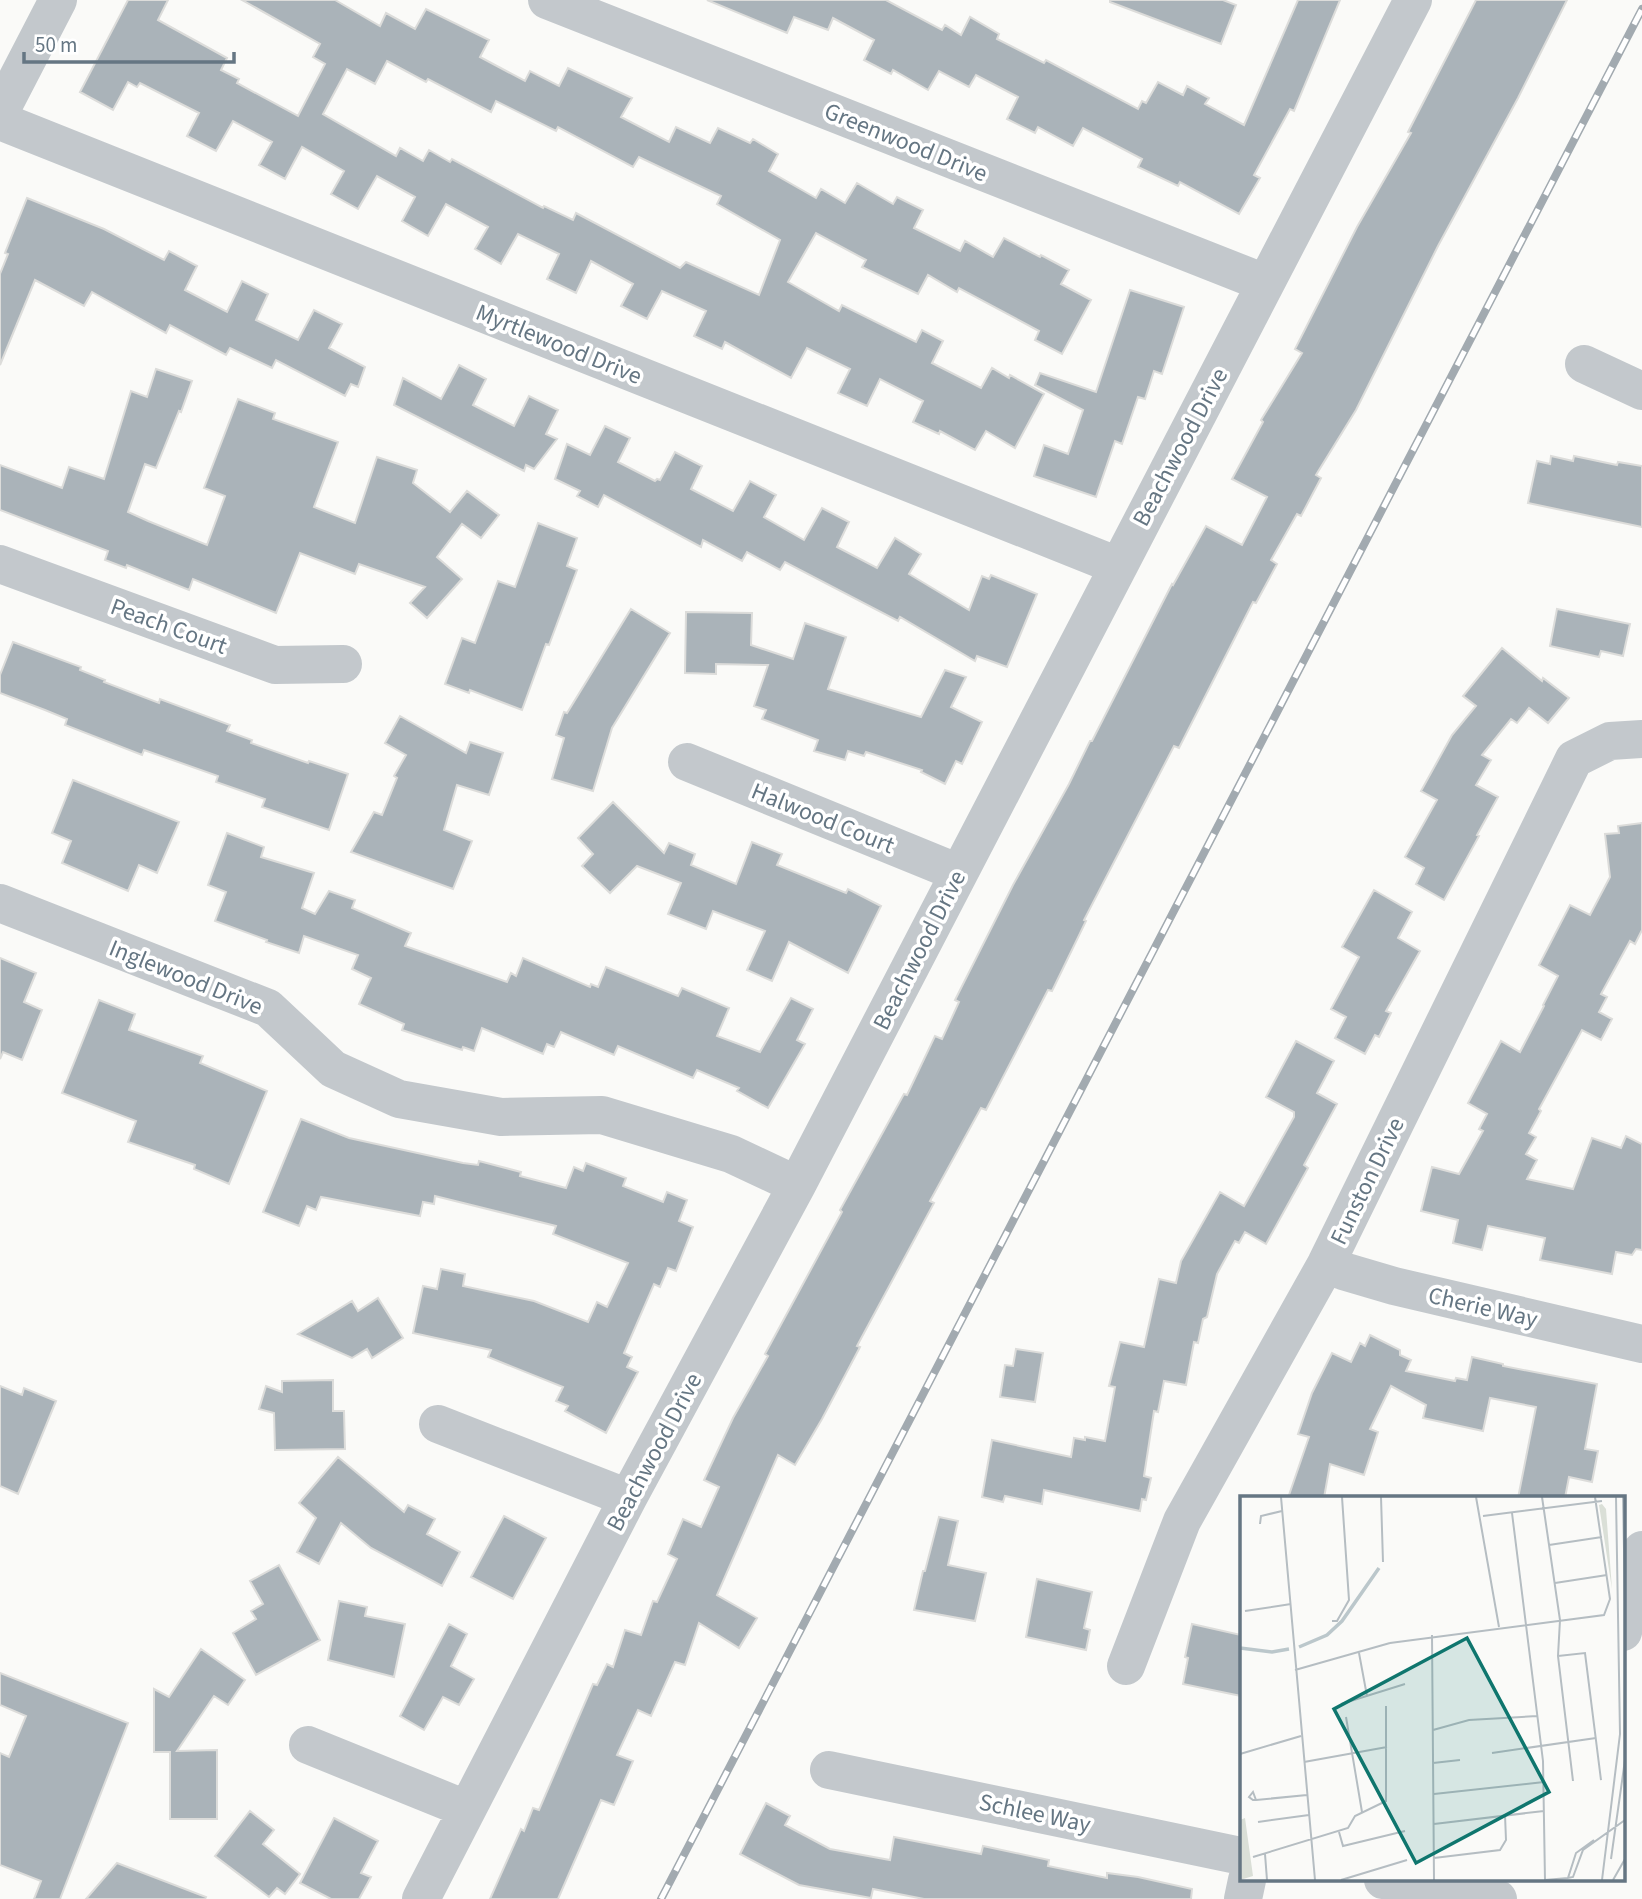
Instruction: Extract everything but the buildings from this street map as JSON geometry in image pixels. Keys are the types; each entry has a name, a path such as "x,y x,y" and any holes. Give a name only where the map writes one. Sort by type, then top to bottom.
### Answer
{"street":[{"path":"0,112 58,0"},
{"name":"Greenwood Drive","path":"547,0 1265,283"},
{"name":"Beachwood Drive","path":"421,1899 628,1498 797,1185 1413,0"},
{"name":"Myrtlewood Drive","path":"0,121 1118,566"},
{"path":"1584,364 1642,391"},
{"name":"Peach Court","path":"0,564 275,665 343,664"},
{"name":"Funston Drive","path":"1126,1666 1182,1521 1326,1264 1574,760 1609,741 1642,738"},
{"name":"Halwood Court","path":"687,762 959,873"},
{"name":"Inglewood Drive","path":"0,903 268,1008 333,1069 399,1099 501,1117 602,1115 731,1154 797,1185"},
{"name":"Cherie Way","path":"1326,1264 1394,1286 1642,1344"},
{"path":"438,1424 628,1498"},
{"path":"1624,1628 1642,1550"},
{"path":"308,1745 466,1809"},
{"name":"Schlee Way","path":"829,1770 1240,1856"},
{"path":"1395,1882 1498,1899"}],"railway":[{"path":"661,1899 1642,9"}]}
